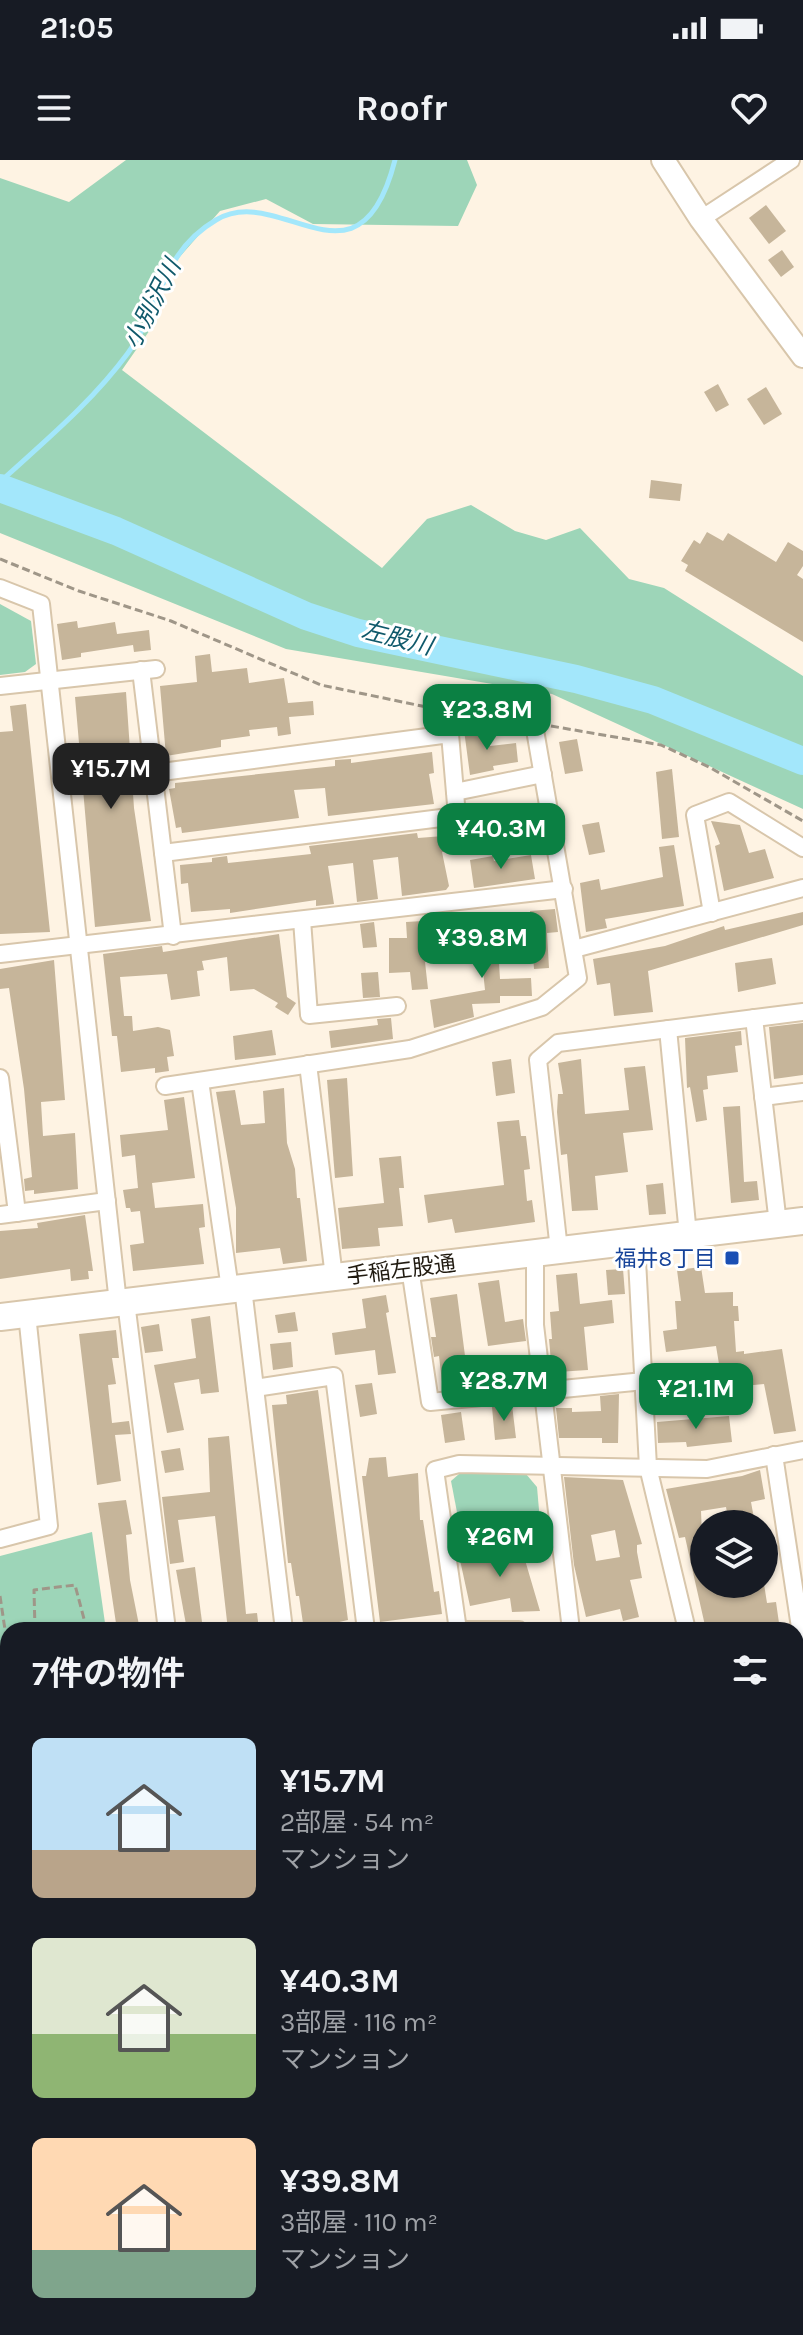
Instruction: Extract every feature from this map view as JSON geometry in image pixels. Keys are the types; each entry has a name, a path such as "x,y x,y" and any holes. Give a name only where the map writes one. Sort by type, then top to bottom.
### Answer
{"main road":[{"name":"手稲左股通","path":"0,1317 791,1223"}],"street":[{"path":"663,160 701,219 803,356"},
{"path":"701,219 791,160"},
{"path":"0,588 41,604 107,1201 166,1622"},
{"path":"0,686 149,670 154,773 173,936"},
{"path":"165,1086 410,1049 542,1007 578,978 536,725"},
{"path":"154,773 450,734 457,816 163,853"},
{"path":"455,792 543,774"},
{"path":"712,913 695,815 729,802 803,848"},
{"path":"574,949 803,888"},
{"path":"0,954 564,889"},
{"path":"302,920 309,1015 397,1006"},
{"path":"570,1622 535,1325 547,1252 538,1060 558,1043 803,1012"},
{"path":"754,1018 763,1097 791,1223"},
{"path":"668,1029 688,1235"},
{"path":"308,1064 334,1277"},
{"path":"0,1078 8,1214 107,1201"},
{"path":"200,1081 255,1388 283,1622"},
{"path":"763,1097 803,1092"},
{"path":"636,1241 648,1467 685,1622"},
{"path":"410,1268 430,1402 644,1381"},
{"path":"0,1539 49,1526 27,1314"},
{"path":"255,1388 334,1376 365,1622"},
{"path":"457,1622 435,1470 459,1464 707,1469 803,1450"},
{"path":"774,1455 799,1622"}],"path":[{"path":"0,559 79,591 171,621 321,685 465,715 661,745 735,780 803,821"},
{"path":"35,1622 34,1590 75,1585 85,1622"},
{"path":"0,1596 4,1622"}],"green space":[{"path":"126,160 467,160 477,185 458,226 313,224 266,199 220,211 155,285 152,327 122,370 382,568 427,519 471,505 515,531 546,540 580,528 629,579 664,588 803,676 803,809 552,694 286,649 0,533 0,178 69,202"},
{"path":"0,604 31,621 36,664 25,672 0,675"},
{"path":"459,1474 526,1474 537,1487 541,1533 461,1533 451,1481"},
{"path":"92,1532 105,1622 0,1622 0,1556"}],"building":[{"path":"766,205 786,231 769,244 749,218"},
{"path":"782,250 794,267 781,277 768,260"},
{"path":"718,384 729,405 716,412 704,392"},
{"path":"766,387 782,414 764,425 747,399"},
{"path":"651,480 682,484 680,501 649,498"},
{"path":"707,532 723,541 728,533 776,562 788,542 803,551 803,566 797,575 803,579 803,642 685,571 688,565 681,561 694,540 700,544"},
{"path":"77,621 78,628 115,622 117,634 149,630 151,650 134,652 133,645 81,653 81,657 62,660 57,624"},
{"path":"210,654 212,672 247,668 249,683 284,678 288,703 313,701 314,715 289,717 291,734 278,736 277,727 249,730 250,736 221,740 221,747 166,756 160,686 197,682 195,656"},
{"path":"126,692 134,808 151,921 95,927 75,697"},
{"path":"26,704 50,932 0,934 0,732 13,731 10,706"},
{"path":"488,726 490,746 516,743 518,762 493,766 494,770 470,775 464,730"},
{"path":"577,739 583,771 565,774 559,742"},
{"path":"432,752 434,773 429,774 434,804 328,816 325,788 294,790 299,818 182,833 181,827 176,828 169,789 175,788 175,783 335,766 335,760 351,759 351,763"},
{"path":"672,769 679,837 662,839 656,772"},
{"path":"711,821 740,825 749,853 765,849 774,878 724,891 715,846 720,844"},
{"path":"599,822 605,852 589,855 582,825"},
{"path":"417,833 418,838 456,835 457,851 442,852 449,886 446,890 402,896 398,857 373,860 378,899 357,902 353,863 328,866 334,904 316,906 316,900 230,913 230,909 191,912 188,883 181,884 180,865 212,862 212,858 227,856 228,863 311,854 309,846"},
{"path":"674,845 684,906 605,919 607,928 586,932 580,883 599,879 601,890 663,877 659,847"},
{"path":"531,855 535,879 474,888 470,860 493,856 494,861"},
{"path":"555,909 558,932 547,933 549,968 534,969 530,911"},
{"path":"505,912 506,932 497,933 500,979 531,978 532,996 500,996 500,1003 472,1004 474,1017 434,1028 430,1000 485,990 480,942 485,942 483,914"},
{"path":"803,912 803,925 648,971 653,1012 614,1016 610,983 597,985 593,959 665,946 724,926 725,930"},
{"path":"423,921 424,935 452,934 453,961 425,962 428,989 412,990 410,972 389,973 389,938 407,938 406,922"},
{"path":"374,922 377,947 363,948 360,924"},
{"path":"279,934 287,997 296,1003 288,1015 275,1007 278,1003 254,989 230,991 227,957 202,961 204,970 197,971 200,996 171,1000 167,974 120,977 124,1016 132,1016 133,1031 158,1027 170,1030 174,1056 167,1057 169,1071 155,1073 155,1068 121,1072 117,1036 112,1036 103,954 162,946 163,952"},
{"path":"772,958 776,984 738,992 735,963"},
{"path":"54,960 65,1100 41,1102 43,1136 75,1133 78,1189 34,1194 34,1190 25,1191 24,1179 32,1177 24,1089 9,988 0,989 0,969"},
{"path":"378,972 380,997 363,998 361,973"},
{"path":"391,1018 393,1039 331,1048 329,1031 378,1025 377,1019"},
{"path":"803,1023 803,1075 774,1079 769,1027"},
{"path":"272,1030 276,1055 235,1060 233,1036"},
{"path":"741,1031 742,1045 735,1046 738,1072 707,1076 708,1089 703,1090 707,1120 696,1122 690,1087 687,1088 685,1038"},
{"path":"511,1059 515,1093 496,1096 492,1062"},
{"path":"581,1059 585,1114 629,1110 624,1068 645,1066 653,1130 623,1133 628,1172 595,1176 598,1210 572,1211 567,1154 561,1155 557,1112 558,1094 563,1094 558,1063"},
{"path":"347,1078 353,1176 335,1178 327,1080"},
{"path":"284,1088 287,1143 295,1169 297,1198 300,1198 307,1261 283,1264 280,1248 236,1253 236,1208 216,1092 235,1090 241,1125 265,1123 263,1091"},
{"path":"184,1097 195,1178 152,1183 155,1208 203,1204 205,1227 199,1228 204,1264 133,1271 130,1245 144,1243 140,1211 131,1212 130,1208 126,1208 123,1190 138,1188 135,1155 122,1157 120,1135 168,1130 164,1100"},
{"path":"740,1106 744,1182 757,1181 759,1200 731,1203 723,1107"},
{"path":"519,1120 521,1136 526,1136 530,1169 524,1170 527,1201 532,1200 535,1222 455,1233 452,1219 428,1223 424,1195 504,1185 497,1122"},
{"path":"401,1156 404,1188 399,1188 403,1226 378,1228 380,1246 342,1249 338,1208 384,1203 379,1158"},
{"path":"663,1183 666,1214 649,1215 646,1185"},
{"path":"85,1215 93,1271 88,1271 89,1279 71,1281 70,1269 0,1279 0,1231 38,1228 37,1223"},
{"path":"701,1267 705,1293 733,1292 733,1306 738,1306 739,1321 734,1321 736,1352 744,1351 744,1354 782,1349 796,1431 774,1434 764,1384 733,1387 730,1363 719,1364 716,1346 666,1352 663,1331 677,1329 675,1301 681,1301 677,1270"},
{"path":"623,1269 625,1294 608,1295 606,1270"},
{"path":"577,1273 580,1304 612,1300 614,1323 584,1327 588,1370 557,1372 556,1362 551,1362 549,1339 552,1339 550,1312 559,1311 556,1275"},
{"path":"499,1280 505,1322 523,1319 526,1341 488,1346 478,1283"},
{"path":"457,1294 468,1379 442,1382 439,1356 434,1357 431,1337 436,1337 430,1298"},
{"path":"386,1295 396,1373 378,1375 375,1350 335,1355 332,1333 366,1328 362,1299"},
{"path":"295,1312 298,1331 278,1333 275,1315"},
{"path":"210,1316 219,1392 201,1394 199,1379 174,1383 184,1430 167,1433 154,1365 196,1358 191,1319"},
{"path":"159,1324 163,1351 145,1353 141,1327"},
{"path":"116,1330 119,1358 112,1358 116,1384 108,1385 112,1423 129,1421 131,1434 115,1435 121,1481 97,1485 79,1334"},
{"path":"291,1342 293,1367 273,1370 270,1344"},
{"path":"676,1366 678,1390 656,1392 655,1367"},
{"path":"372,1383 377,1414 360,1417 355,1385"},
{"path":"318,1390 348,1620 303,1622 291,1563 288,1563 272,1405 287,1404 286,1395"},
{"path":"619,1394 618,1443 602,1443 602,1438 559,1438 556,1408 572,1408 572,1412 601,1411 600,1396"},
{"path":"512,1405 516,1438 495,1440 492,1407"},
{"path":"461,1412 465,1440 445,1443 441,1415"},
{"path":"729,1416 732,1442 687,1447 686,1442 658,1443 657,1422"},
{"path":"229,1436 246,1614 257,1613 258,1622 227,1622 215,1516 178,1520 184,1562 170,1564 162,1497 210,1492 208,1438"},
{"path":"180,1448 184,1470 165,1473 161,1451"},
{"path":"386,1457 388,1477 418,1473 420,1520 423,1520 434,1592 439,1591 442,1614 380,1622 362,1476 366,1476 369,1458"},
{"path":"760,1470 765,1499 751,1502 752,1510 727,1510 726,1507 690,1510 690,1559 685,1537 679,1538 666,1489"},
{"path":"564,1477 623,1480 642,1544 637,1545 637,1552 642,1578 630,1580 639,1617 623,1621 620,1609 586,1617 574,1565","holes":["615,1530 620,1557 596,1561 591,1535"]},
{"path":"126,1500 132,1534 126,1535 130,1580 138,1622 116,1622 98,1503"},
{"path":"520,1543 540,1611 512,1612 510,1598 470,1606 460,1560"},
{"path":"195,1567 202,1622 186,1622 176,1570"},
{"path":"699,1598 766,1598 767,1603 776,1602 779,1622 704,1622"}],"waterway":[{"name":"小別沢川","path":"0,482 114,371 140,335 173,264 198,233 216,220 241,212 266,214 339,231 361,223 380,201 395,160"},
{"name":"左股川","path":"0,488 116,531 306,616 358,633 576,679 653,700 803,761"}],"place":[{"name":"福井8丁目","path":"732,1258"}]}
